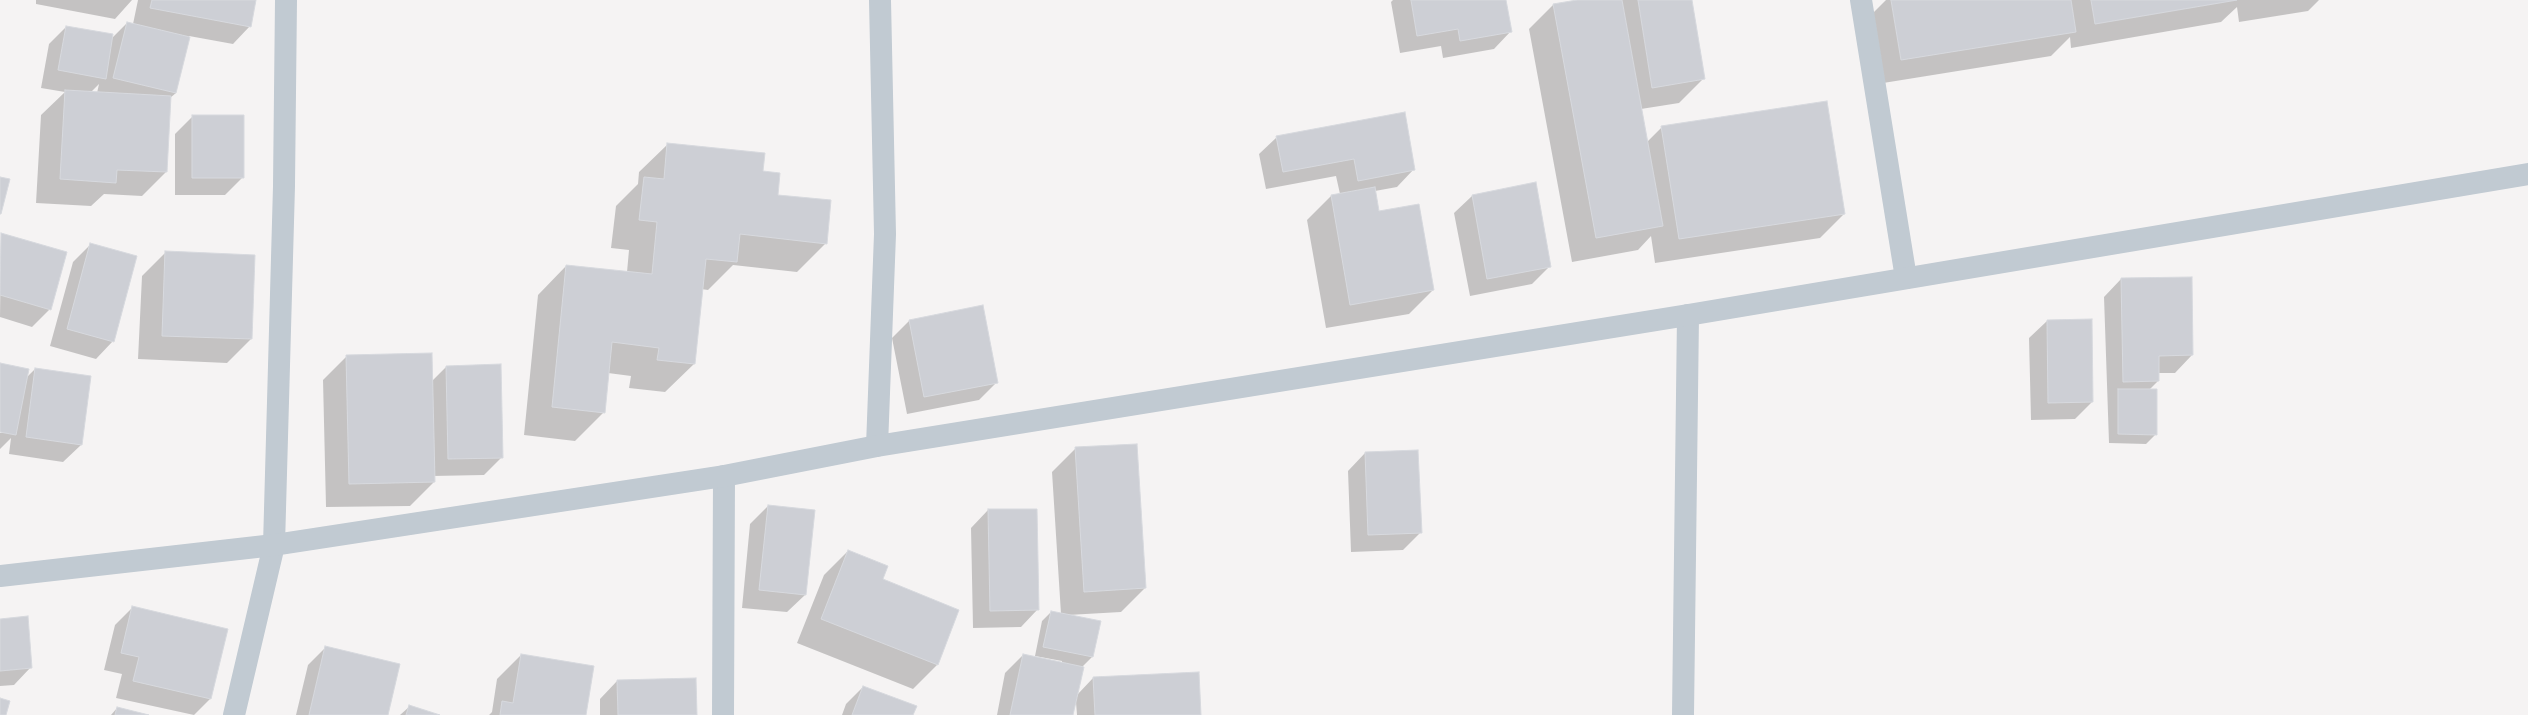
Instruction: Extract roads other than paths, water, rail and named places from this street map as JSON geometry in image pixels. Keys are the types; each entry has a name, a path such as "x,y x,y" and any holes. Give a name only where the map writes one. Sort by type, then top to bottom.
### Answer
{"street":[{"path":"234,715 274,545 284,186 286,0"},
{"path":"877,446 885,234 880,0"},
{"path":"1861,0 1906,278"},
{"path":"0,576 274,545 724,476 877,446 1688,315 2528,174"},
{"path":"1683,715 1688,315"},
{"path":"723,715 724,476"}]}
